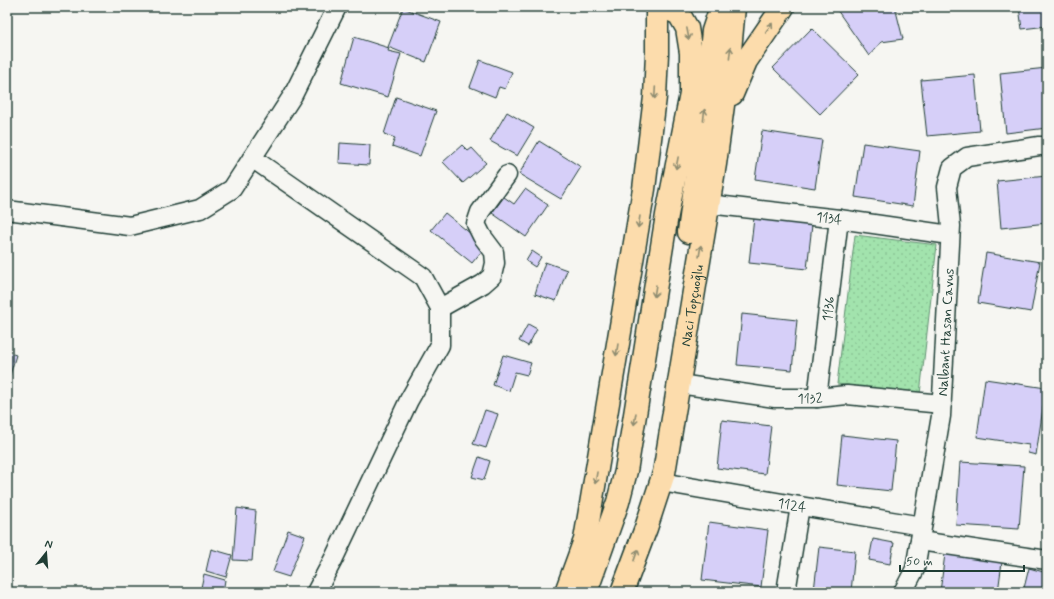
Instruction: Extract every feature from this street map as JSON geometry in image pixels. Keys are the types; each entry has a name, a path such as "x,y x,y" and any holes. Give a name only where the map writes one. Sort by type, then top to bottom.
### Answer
{"main road":[{"path":"566,592 585,540 644,189 655,97 657,7"},
{"path":"586,592 618,502 626,471 667,215 691,94 691,54 687,28 679,14 664,7"},
{"path":"720,124 746,61 783,7"},
{"path":"646,528 651,466 672,349 704,120 713,31 730,9"},
{"name":"Naci Topçuoğlu","path":"622,592 646,528 664,473 708,204 729,61 730,9"}],"street":[{"path":"7,210 130,226 200,209 232,189 292,96 337,7"},
{"name":"Nalbant Hasan Cavus","path":"902,592 915,570 941,416 950,235 947,187 952,168 967,157 1038,146 1047,146"},
{"path":"252,158 423,277 440,308 440,345 409,400 334,558 316,592"},
{"path":"440,308 483,284 492,276 495,263 494,252 482,236 476,224 480,212 507,175"},
{"name":"1134","path":"708,204 839,219 950,235"},
{"name":"1136","path":"817,398 839,219"},
{"name":"1132","path":"679,384 775,398 817,398 847,395 942,404"},
{"name":"1124","path":"661,482 800,506 1047,560"},
{"path":"786,592 800,506"}],"green space":[{"path":"855,235 937,245 920,394 837,384"}],"building":[{"path":"835,7 895,7 903,39 881,42 869,56"},
{"path":"1019,7 1047,7 1047,26 1022,29"},
{"path":"403,8 441,22 426,62 388,47"},
{"path":"812,28 859,74 820,114 773,68"},
{"path":"354,37 389,48 388,51 401,54 388,97 341,83"},
{"path":"480,60 512,72 505,89 499,87 495,97 470,87"},
{"path":"1047,68 1047,128 1006,133 1000,73"},
{"path":"975,75 980,131 927,136 921,80"},
{"path":"396,97 436,111 420,156 392,146 395,138 384,134"},
{"path":"507,112 534,128 517,156 490,141"},
{"path":"762,131 822,140 815,188 755,179"},
{"path":"539,141 581,167 561,199 519,174"},
{"path":"340,143 370,145 369,165 339,163"},
{"path":"863,143 920,151 913,206 855,197"},
{"path":"462,145 468,151 472,148 486,163 463,183 443,162"},
{"path":"1047,176 1047,223 1001,228 997,181"},
{"path":"525,189 548,205 526,237 492,213 504,197 514,204"},
{"path":"445,213 486,246 472,263 431,230"},
{"path":"754,218 812,225 807,269 749,263"},
{"path":"532,251 541,257 535,267 526,261"},
{"path":"986,253 1040,262 1031,312 978,303"},
{"path":"545,262 567,270 556,301 535,294"},
{"path":"742,314 797,320 792,370 737,365"},
{"path":"528,324 537,329 528,346 519,341"},
{"path":"7,352 16,355 10,375 7,374"},
{"path":"503,355 531,363 527,375 515,372 509,391 493,385"},
{"path":"985,379 1046,388 1036,455 1028,453 1029,445 977,437"},
{"path":"485,410 498,414 486,448 473,444"},
{"path":"722,420 771,426 765,474 717,468"},
{"path":"842,435 896,441 891,491 837,485"},
{"path":"479,457 490,461 484,480 472,477"},
{"path":"960,462 1024,466 1019,529 956,525"},
{"path":"1047,503 1047,533 1043,533"},
{"path":"237,508 256,511 252,561 233,560"},
{"path":"709,522 768,530 761,587 702,580"},
{"path":"288,530 305,536 289,577 273,572"},
{"path":"873,539 894,543 890,564 869,560"},
{"path":"819,547 855,551 851,592 814,591"},
{"path":"211,549 232,555 226,577 206,571"},
{"path":"945,554 1002,562 998,592 940,592"},
{"path":"1029,568 1047,573 1047,592 1023,592"},
{"path":"204,574 225,580 223,592 200,592"}]}
